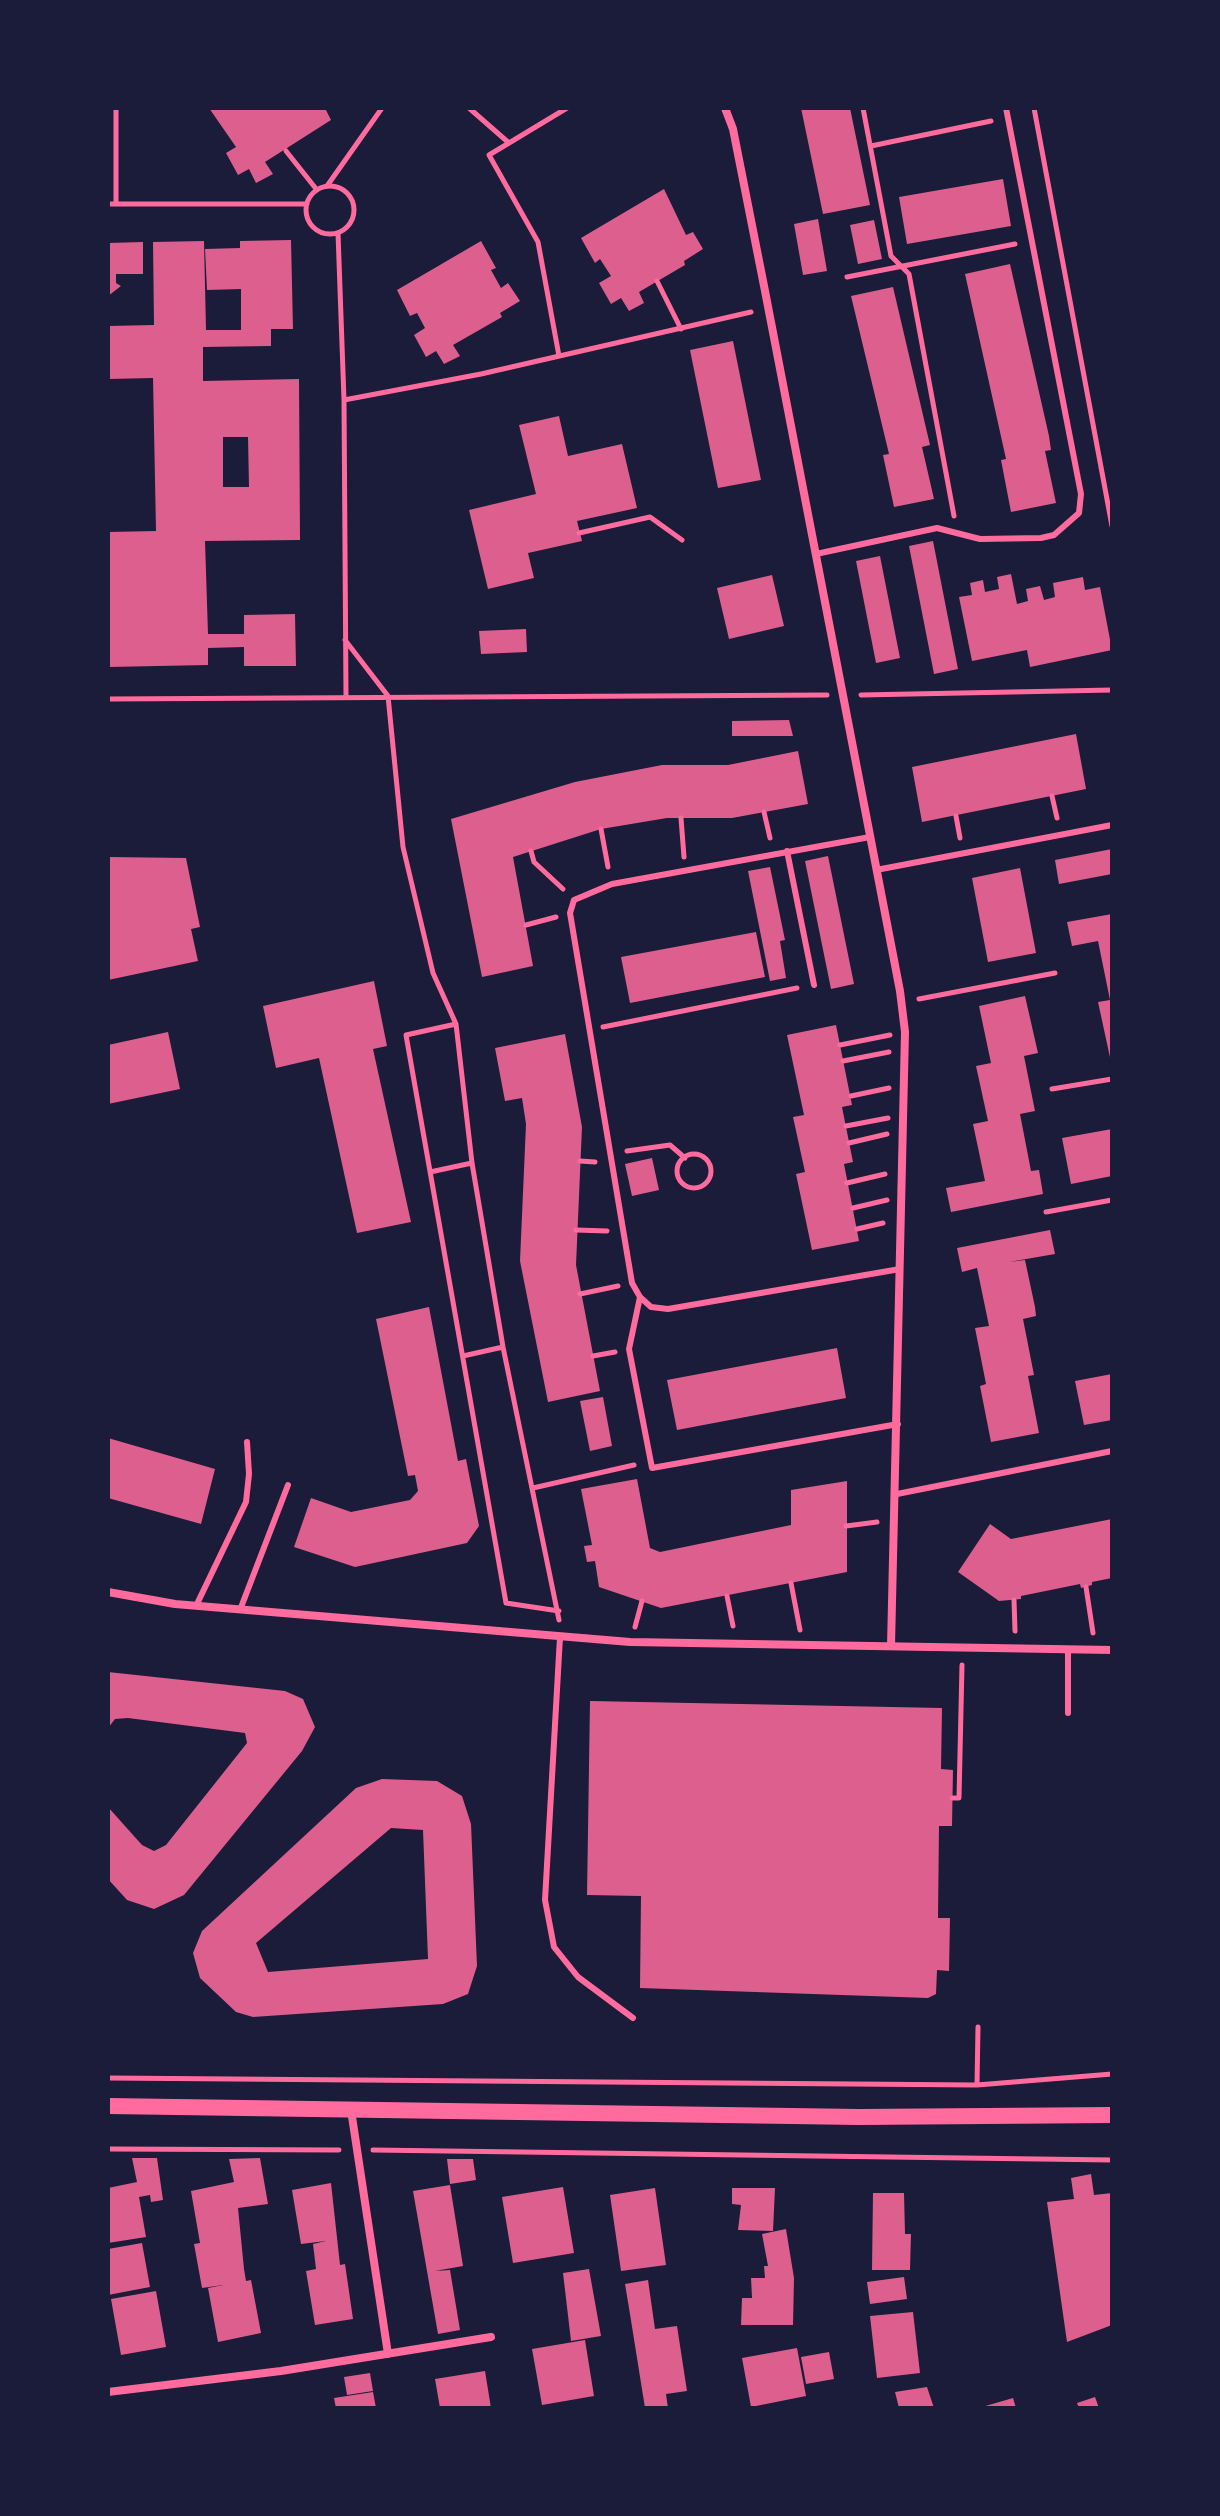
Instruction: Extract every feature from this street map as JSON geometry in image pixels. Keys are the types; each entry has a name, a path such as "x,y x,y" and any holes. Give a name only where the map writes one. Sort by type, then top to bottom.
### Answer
{"main road":[{"path":"108,2106 984,2118 1112,2115"}],"street":[{"path":"725,108 733,129 768,307 905,1032 897,1494 891,1646"},
{"path":"108,1592 196,1606 560,1637 803,1646 1112,1650"},
{"path":"351,2110 388,2354"},
{"path":"108,2392 491,2337"}],"lane":[{"path":"816,554 937,528 980,539 1041,538 1054,535 1079,513 1081,494 1006,108"},
{"path":"876,870 1112,825"},
{"path":"870,837 612,884 574,900 570,913 632,1283 640,1297 651,1307 668,1309 902,1269"},
{"path":"787,851 814,985"},
{"path":"640,1297 629,1349 652,1468 898,1424"},
{"path":"196,1606 246,1502 249,1474 247,1442"},
{"path":"897,1494 1112,1451"},
{"path":"240,1610 288,1485"},
{"path":"560,1637 545,1900 554,1947 578,1977 633,2018"},
{"path":"1068,1649 1068,1713"}],"path":[{"path":"116,108 116,204"},
{"path":"327,187 382,108"},
{"path":"469,108 509,143"},
{"path":"559,356 538,242 489,155 567,108"},
{"path":"863,108 891,256 909,274 957,533"},
{"path":"1034,108 1112,526"},
{"path":"871,146 1008,118"},
{"path":"286,151 317,190"},
{"path":"338,233 315,228 307,214 307,204 317,190 327,187 347,193 353,206 350,222 338,233 344,400 346,697"},
{"path":"108,204 307,204"},
{"path":"847,277 1032,240"},
{"path":"657,281 681,329"},
{"path":"344,400 559,356 768,307"},
{"path":"579,533 650,517 682,540"},
{"path":"345,640 388,696 403,847 433,973 456,1024 472,1163 503,1347 559,1611 560,1637"},
{"path":"108,699 843,695 1112,690"},
{"path":"764,812 774,853"},
{"path":"681,818 684,869"},
{"path":"601,829 612,884"},
{"path":"531,851 534,862 574,900"},
{"path":"526,925 570,913"},
{"path":"901,1002 1055,973"},
{"path":"590,1029 814,985"},
{"path":"456,1024 406,1035 430,1172 506,1603 559,1611"},
{"path":"840,1045 905,1032"},
{"path":"843,1061 905,1048"},
{"path":"1052,1089 1112,1079"},
{"path":"851,1096 906,1084"},
{"path":"846,1126 905,1115"},
{"path":"849,1143 905,1130"},
{"path":"611,1153 670,1145 685,1158"},
{"path":"696,1155 709,1164 708,1180 700,1187 689,1187 680,1181 678,1165 685,1158 696,1155"},
{"path":"430,1172 472,1163"},
{"path":"847,1183 904,1169"},
{"path":"853,1208 903,1196"},
{"path":"1046,1212 1112,1200"},
{"path":"576,1230 624,1232"},
{"path":"580,1294 632,1283"},
{"path":"463,1356 503,1347"},
{"path":"533,1488 651,1462"},
{"path":"846,1526 895,1519"},
{"path":"791,1583 803,1646"},
{"path":"1086,1587 1096,1649"},
{"path":"727,1596 736,1644"},
{"path":"1014,1600 1015,1648"},
{"path":"952,1798 959,1798 963,1648"},
{"path":"977,2085 978,2027"},
{"path":"108,2078 977,2085 1112,2074"},
{"path":"108,2149 1112,2160"}],"building":[{"path":"209,108 325,108 331,120 265,162 273,174 256,183 249,169 238,175 226,153 236,147"},
{"path":"801,108 850,108 870,205 823,214"},
{"path":"1003,179 1011,226 907,244 899,197"},
{"path":"664,189 686,235 693,232 703,249 684,261 685,265 639,292 644,303 629,311 621,298 611,304 599,283 611,276 600,259 595,263 581,238"},
{"path":"818,219 827,271 803,275 794,224"},
{"path":"874,220 882,259 858,264 850,225"},
{"path":"291,240 293,329 271,329 271,346 203,347 203,381 299,379 300,540 205,541 208,634 244,634 244,615 295,614 296,666 244,666 244,647 208,648 208,665 108,667 108,532 156,531 153,378 108,379 108,326 154,325 153,242 204,241 206,330 241,330 241,289 207,290 205,249 240,248 240,241","holes":["223,437 248,437 249,487 223,487"]},
{"path":"481,241 496,268 491,270 501,288 508,283 520,301 500,313 502,317 453,345 460,356 444,364 436,351 426,357 414,335 425,328 417,313 410,316 397,290"},
{"path":"143,242 143,274 116,274 116,283 121,286 108,296 108,243"},
{"path":"1010,264 1049,436 1051,450 1045,451 1056,503 1011,512 1001,460 1006,459 965,274"},
{"path":"893,287 930,445 922,447 934,499 894,507 883,455 889,454 851,296"},
{"path":"733,341 761,480 718,488 690,350"},
{"path":"559,416 568,456 622,444 637,508 577,521 582,541 528,553 534,578 488,589 469,510 536,494 519,425"},
{"path":"933,541 958,669 934,674 909,546"},
{"path":"880,556 900,658 876,663 856,561"},
{"path":"1011,574 1017,604 1028,601 1026,589 1040,586 1044,600 1055,597 1053,583 1083,577 1085,590 1100,587 1112,650 1030,667 1027,650 972,661 959,597 972,595 970,583 983,580 985,592 999,589 997,577"},
{"path":"772,575 784,626 729,639 717,588"},
{"path":"526,629 527,652 481,654 479,631"},
{"path":"789,720 793,736 732,736 732,721"},
{"path":"1076,734 1086,789 922,822 912,767"},
{"path":"798,751 808,804 732,818 667,818 601,829 513,857 533,966 482,977 451,819 575,782 662,765 728,765"},
{"path":"1112,849 1112,874 1059,884 1055,860"},
{"path":"828,856 854,984 831,989 805,861"},
{"path":"108,857 186,858 200,927 191,929 198,961 108,980"},
{"path":"770,867 785,940 780,941 786,978 770,981 748,871"},
{"path":"1020,868 1036,953 988,962 972,878"},
{"path":"1112,914 1111,1062 1098,1002 1110,1000 1098,941 1072,946 1067,922"},
{"path":"756,932 765,977 630,1003 621,957"},
{"path":"374,981 387,1046 373,1049 411,1222 357,1233 319,1058 276,1068 263,1006"},
{"path":"1025,996 1038,1053 1024,1056 1035,1111 1020,1114 1031,1171 1039,1170 1043,1194 951,1212 946,1188 985,1181 973,1124 988,1121 976,1066 991,1063 979,1006"},
{"path":"836,1025 852,1105 842,1107 853,1162 844,1164 859,1241 812,1250 796,1174 805,1172 793,1117 804,1115 787,1035"},
{"path":"168,1032 180,1089 108,1104 108,1045"},
{"path":"565,1034 582,1127 576,1265 600,1391 548,1402 520,1261 526,1124 522,1098 505,1101 495,1048"},
{"path":"1112,1129 1112,1176 1071,1184 1062,1138"},
{"path":"652,1158 659,1190 632,1196 625,1164"},
{"path":"1050,1230 1055,1254 1009,1262 1025,1260 1035,1307 1036,1316 1023,1319 1034,1375 1028,1376 1039,1433 991,1442 980,1386 986,1384 975,1328 989,1326 977,1268 962,1272 957,1248"},
{"path":"429,1307 458,1461 466,1459 479,1526 467,1543 355,1567 294,1547 311,1498 351,1512 410,1500 418,1491 415,1475 408,1476 376,1319"},
{"path":"837,1348 846,1398 677,1430 667,1380"},
{"path":"1112,1374 1112,1420 1084,1425 1075,1381"},
{"path":"603,1397 612,1446 590,1451 580,1401"},
{"path":"108,1438 215,1469 201,1524 108,1498"},
{"path":"637,1479 650,1548 660,1552 791,1525 791,1490 847,1481 847,1572 661,1608 599,1587 595,1561 587,1562 584,1546 592,1545 581,1489"},
{"path":"1112,1519 1112,1578 1092,1582 1092,1585 1081,1588 1080,1584 1021,1596 1021,1599 999,1601 958,1572 990,1524 1011,1539"},
{"path":"108,1672 285,1691 303,1699 315,1727 302,1751 184,1895 154,1909 127,1900 108,1879 108,1807 142,1845 154,1851 166,1845 247,1743 245,1733 128,1718 115,1719 108,1728"},
{"path":"590,1701 942,1708 941,1769 953,1770 952,1826 939,1826 938,1918 950,1918 949,1971 937,1970 936,1994 928,1998 640,1988 641,1896 587,1895"},
{"path":"382,1779 437,1781 462,1796 471,1824 477,1966 468,1994 443,2004 253,2017 236,2012 200,1978 193,1953 202,1931 356,1788","holes":["391,1828 423,1830 428,1959 268,1972 256,1943"]},
{"path":"132,2158 157,2158 163,2200 151,2202 150,2195 139,2197 146,2237 108,2243 108,2188 137,2182"},
{"path":"260,2158 268,2204 238,2208 246,2281 251,2280 261,2333 218,2342 208,2288 223,2285 202,2288 194,2244 200,2243 191,2191 234,2182 229,2159"},
{"path":"447,2159 473,2159 476,2180 450,2184"},
{"path":"1091,2174 1094,2195 1112,2193 1112,2325 1067,2342 1047,2202 1074,2199 1071,2178"},
{"path":"331,2183 340,2265 345,2264 353,2319 315,2325 306,2271 316,2269 313,2244 326,2241 301,2244 292,2190"},
{"path":"450,2185 463,2266 435,2271 450,2270 460,2330 438,2334 413,2191"},
{"path":"563,2187 574,2253 513,2263 502,2197"},
{"path":"655,2188 666,2265 621,2271 610,2195"},
{"path":"732,2188 775,2188 773,2231 738,2230 741,2205 732,2204"},
{"path":"873,2193 904,2193 905,2234 911,2234 910,2270 872,2270"},
{"path":"786,2229 794,2278 793,2325 741,2325 742,2298 752,2298 751,2278 765,2278 764,2266 768,2266 762,2234"},
{"path":"142,2243 150,2287 108,2295 108,2249"},
{"path":"589,2269 601,2336 571,2341 563,2273"},
{"path":"904,2277 907,2299 870,2304 867,2282"},
{"path":"648,2280 655,2329 677,2326 687,2391 666,2394 668,2408 645,2408 625,2284"},
{"path":"156,2291 166,2347 121,2355 111,2299"},
{"path":"913,2312 920,2373 877,2378 870,2316"},
{"path":"585,2340 594,2396 542,2405 532,2349"},
{"path":"797,2348 806,2396 751,2407 742,2358"},
{"path":"829,2352 834,2379 806,2384 801,2357"},
{"path":"485,2371 491,2408 440,2408 435,2379"},
{"path":"370,2373 373,2391 347,2395 344,2377"},
{"path":"927,2387 934,2408 899,2408 895,2392"},
{"path":"373,2392 376,2408 336,2408 334,2398"},
{"path":"1095,2397 1099,2408 1079,2408 1077,2403"},
{"path":"1013,2398 1016,2408 982,2408 982,2407"}]}
